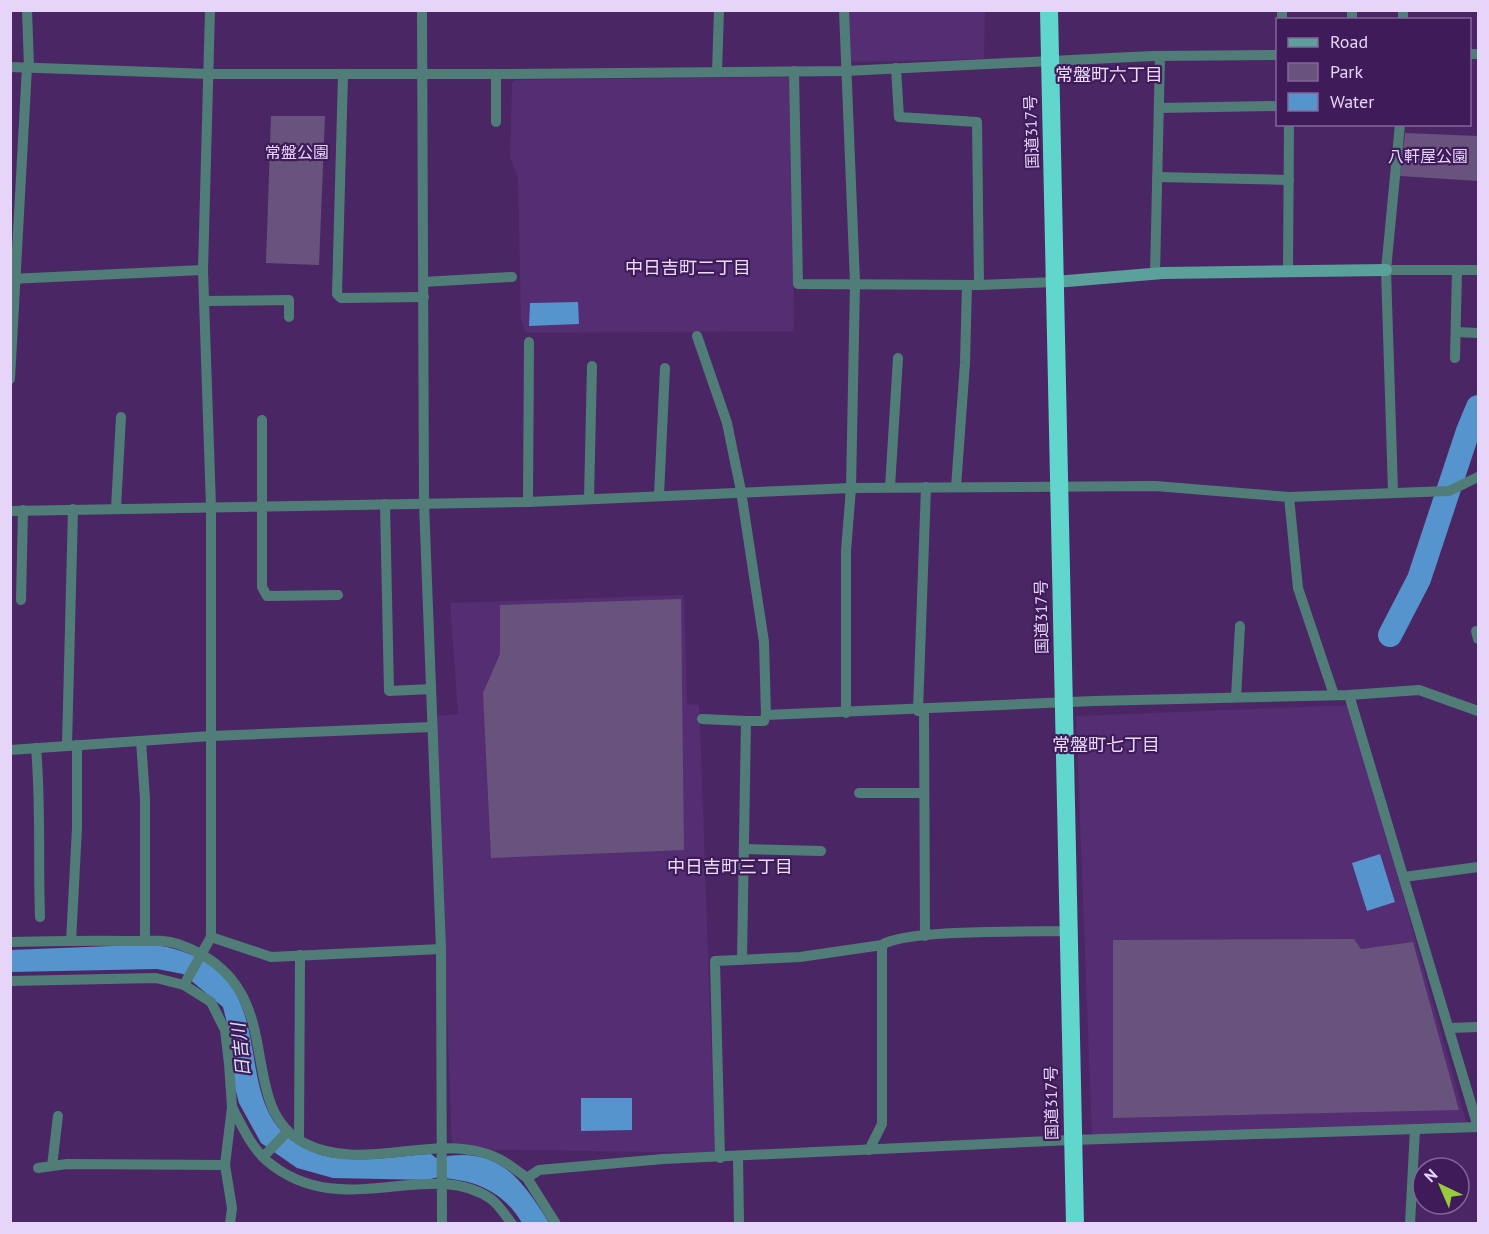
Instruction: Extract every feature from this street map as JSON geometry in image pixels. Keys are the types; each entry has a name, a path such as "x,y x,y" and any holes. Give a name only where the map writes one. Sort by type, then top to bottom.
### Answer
{"highway":[{"name":"国道317号","path":"1049,10 1062,704 1075,1224"}],"street":[{"path":"10,379 13,279 28,67 27,10"},
{"path":"184,984 211,937 211,507 203,270 210,10"},
{"path":"422,10 424,503 441,949 442,1224"},
{"path":"717,72 719,10"},
{"path":"844,10 855,283 851,488 846,551 846,713"},
{"path":"10,67 210,74 423,75 896,69 1161,56 1276,55"},
{"path":"1155,274 1161,56"},
{"path":"896,69 899,117 977,122 979,285"},
{"path":"794,71 798,284 979,285 1155,274 1479,270"},
{"path":"496,74 496,122"},
{"path":"344,75 337,294 341,298 424,297"},
{"path":"1159,108 1276,106"},
{"path":"1288,272 1289,126"},
{"path":"1393,491 1386,270 1400,126"},
{"path":"1157,177 1289,180"},
{"path":"13,279 203,270"},
{"path":"1455,358 1457,270"},
{"path":"423,282 512,277"},
{"path":"956,487 965,363 967,285"},
{"path":"204,301 289,300 289,317"},
{"path":"1456,332 1479,333"},
{"path":"697,336 727,423 741,491 764,642 766,715 764,721 702,720"},
{"path":"528,502 530,342"},
{"path":"890,487 898,357"},
{"path":"589,499 592,366"},
{"path":"659,495 664,368"},
{"path":"116,508 121,417"},
{"path":"262,420 262,587 267,596 338,595"},
{"path":"10,511 528,502 741,491 890,487 1155,486 1288,497 1393,491 1449,491 1479,477"},
{"path":"925,936 921,710 926,488"},
{"path":"1288,497 1298,588 1334,695"},
{"path":"385,504 389,692 431,689"},
{"path":"71,941 77,828 72,745 73,509"},
{"path":"21,600 23,510"},
{"path":"1236,697 1240,626"},
{"path":"766,715 1236,697 1349,695 1419,690 1479,711"},
{"path":"527,1178 539,1170 663,1159 1072,1140 1478,1127 1349,695"},
{"path":"742,959 746,721"},
{"path":"10,750 211,736 432,727"},
{"path":"141,741 145,799 144,941"},
{"path":"36,748 40,791 37,829 40,917"},
{"path":"859,793 924,793"},
{"path":"744,849 821,851"},
{"path":"1404,877 1479,867"},
{"path":"720,1158 715,961 800,957 882,945 891,939 925,936 1067,931"},
{"path":"211,937 272,957 441,949"},
{"path":"10,942 144,941 177,944 200,954 219,964 237,984 248,1006 270,1103 288,1132 321,1150 343,1154 390,1154 441,1149 484,1153 506,1162 527,1178 556,1224"},
{"path":"869,1150 882,1124 882,945"},
{"path":"299,1139 300,956"},
{"path":"10,981 156,978 184,984 211,1002 225,1030 232,1107 225,1165 232,1208 230,1224"},
{"path":"1449,1028 1479,1028"},
{"path":"232,1107 263,1156 291,1178 319,1188 348,1190 443,1184 474,1190 493,1200 512,1224"},
{"path":"52,1166 57,1116"},
{"path":"1410,1224 1415,1129"},
{"path":"263,1156 288,1132"},
{"path":"738,1157 739,1224"},
{"path":"38,1168 67,1164 225,1165"}],"shaded area":[{"path":"848,11 985,11 984,59 849,62"},
{"path":"790,77 794,331 526,333 521,320 518,176 510,158 512,83 516,80"},
{"path":"684,595 687,704 699,705 715,1153 452,1149 436,716 458,714 450,603"},
{"path":"1350,705 1467,1125 1092,1137 1076,716"}],"green space":[{"name":"常盤公園","path":"271,116 325,116 319,265 266,263"},
{"name":"八軒屋公園","path":"1405,133 1478,136 1478,181 1400,176"},
{"path":"681,599 684,850 491,858 483,693 500,654 500,605"},
{"path":"1354,939 1361,949 1413,942 1459,1110 1113,1118 1113,940"}],"water":[{"path":"578,302 579,324 529,326 530,303"},
{"path":"1380,854 1395,902 1367,911 1352,863"},
{"name":"日吉川","path":"112,946 167,947 208,963 232,987 245,1016 258,1080 268,1110 286,1136 318,1154 346,1159 431,1154 436,1158 457,1155 491,1160 517,1178 549,1223 522,1223 509,1205 493,1192 463,1181 440,1178 429,1180 333,1178 297,1168 261,1143 239,1103 234,1084 230,1035 223,1007 183,974 157,969 11,972 10,950"},
{"path":"581,1098 632,1098 632,1130 581,1131"}],"waterway":[{"path":"1390,635 1419,579 1478,407"}],"district":[{"name":"常盤町六丁目","path":"1109,75"},
{"name":"中日吉町二丁目","path":"688,268"},
{"name":"常盤町七丁目","path":"1106,745"},
{"name":"中日吉町三丁目","path":"730,867"}]}
